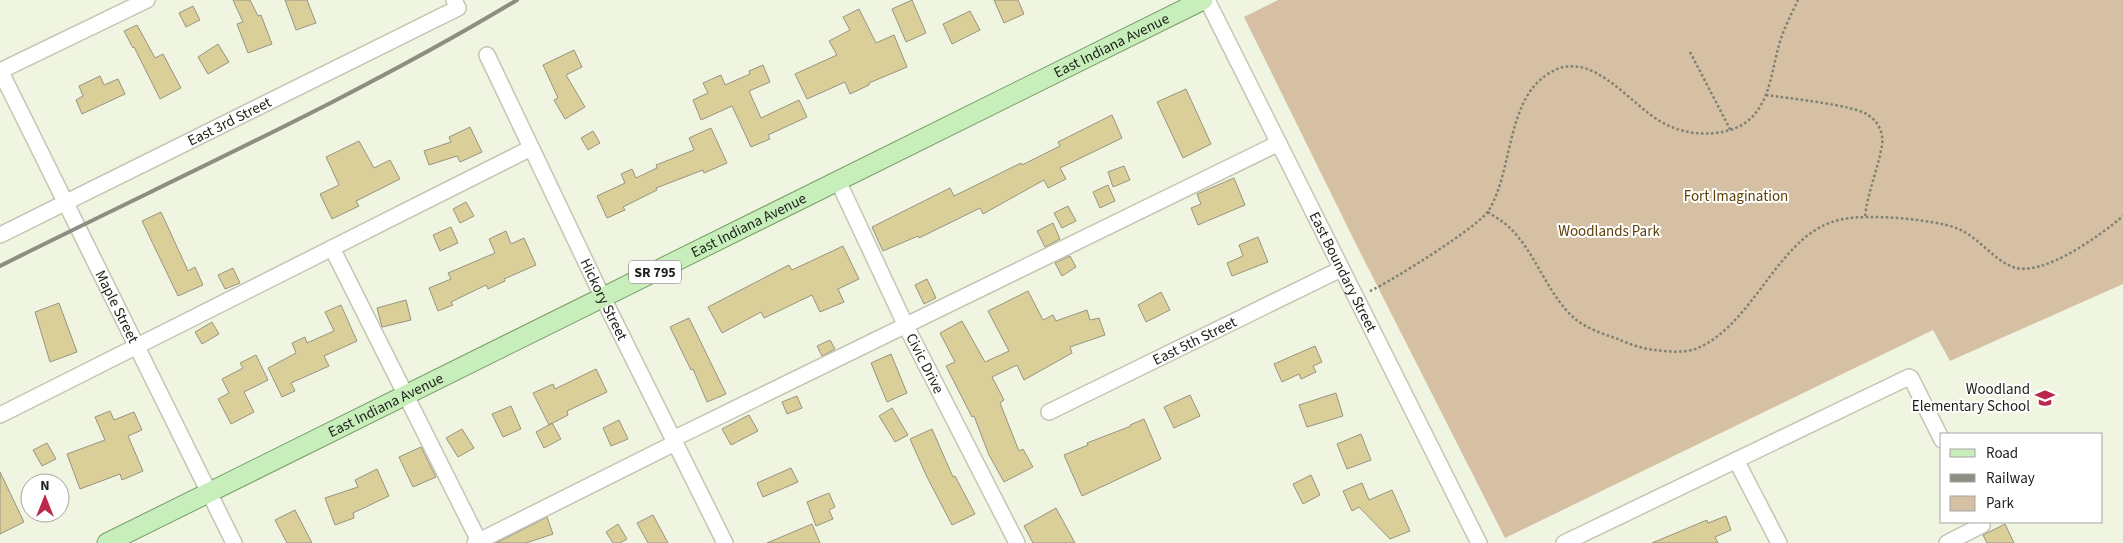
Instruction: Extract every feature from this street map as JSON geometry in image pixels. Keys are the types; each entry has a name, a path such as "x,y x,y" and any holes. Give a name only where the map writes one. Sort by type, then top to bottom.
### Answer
{"main road":[{"name":"East Indiana Avenue","path":"107,543 1203,0"}],"street":[{"path":"0,70 146,0"},
{"name":"East Boundary Street","path":"1207,0 1479,543"},
{"name":"East 3rd Street","path":"0,235 456,4"},
{"name":"Hickory Street","path":"487,55 603,298 725,543"},
{"name":"Maple Street","path":"0,70 234,543"},
{"path":"332,248 407,395 478,542 674,441 1279,144"},
{"path":"0,414 531,148"},
{"name":"Civic Drive","path":"838,181 906,326 1016,543"},
{"name":"East 5th Street","path":"1049,412 1341,269"},
{"path":"1564,543 1909,377 1940,436"},
{"path":"1736,460 1779,543"},
{"path":"1947,543 1982,526 1982,523"}],"path":[{"path":"1370,291 1428,256 1488,212 1500,184 1519,112 1529,93 1545,76 1564,67 1585,68 1603,75 1663,123 1680,131 1704,134 1731,131 1751,118 1766,95 1779,43 1798,0"},
{"path":"1690,52 1731,131"},
{"path":"1766,95 1849,108 1868,114 1881,129 1882,144 1865,216"},
{"path":"1488,212 1510,228 1573,318 1595,331 1627,343 1653,350 1676,351 1696,348 1728,328 1795,247 1826,222 1865,216 1930,222 1955,228 1972,236 2014,268 2032,269 2046,265 2096,238 2123,216"}],"green space":[{"name":"Woodlands Park","path":"1278,0 2123,0 2123,284 1950,361 1933,330 1505,538 1356,244 1244,17"}],"building":[{"path":"233,0 250,0 258,16 261,15 272,44 248,53 237,24 243,22"},
{"path":"285,0 307,0 316,23 296,30"},
{"path":"912,0 926,33 906,42 892,9"},
{"path":"994,0 1018,0 1024,14 1004,23"},
{"path":"193,6 200,20 186,27 179,13"},
{"path":"859,9 876,43 894,35 907,67 869,83 869,85 850,94 845,82 807,99 795,74 837,55 829,41 850,30 843,17"},
{"path":"970,11 980,30 952,44 943,24"},
{"path":"137,25 155,58 163,54 181,88 160,99 124,31"},
{"path":"218,44 229,62 208,74 198,57"},
{"path":"574,50 582,67 566,75 585,107 565,119 554,100 558,98 543,65"},
{"path":"763,65 770,82 749,91 761,118 799,100 807,117 768,135 770,139 751,147 732,106 701,120 693,100 708,93 703,83 721,75 725,85 750,74 749,71"},
{"path":"100,76 104,85 118,79 125,94 82,114 76,100 83,96 79,86"},
{"path":"1186,89 1211,144 1183,158 1157,102"},
{"path":"1112,115 1122,138 1060,168 1066,179 1048,188 1044,180 983,214 980,208 919,238 918,236 883,251 872,227 950,188 954,196 1021,163 1022,165 1060,146 1058,142"},
{"path":"470,127 482,152 460,162 457,156 429,165 424,151 451,142 449,137"},
{"path":"711,128 727,163 704,173 703,170 656,188 657,190 623,207 625,210 607,218 597,196 625,183 621,174 632,169 636,178 657,168 656,165 694,150 689,138"},
{"path":"593,131 600,143 588,150 581,138"},
{"path":"359,141 374,168 390,160 400,179 356,201 359,206 332,219 320,194 339,185 326,157"},
{"path":"1124,166 1130,180 1113,187 1108,172"},
{"path":"1234,178 1245,205 1198,225 1191,208 1201,204 1197,194"},
{"path":"1108,185 1115,201 1100,208 1093,192"},
{"path":"466,202 474,216 460,223 453,209"},
{"path":"1068,206 1076,221 1062,228 1054,213"},
{"path":"161,212 188,271 195,267 203,285 178,296 142,221"},
{"path":"1053,223 1060,239 1045,247 1037,231"},
{"path":"451,227 458,243 440,251 433,235"},
{"path":"506,231 511,244 524,238 536,265 504,279 505,281 488,289 486,285 451,302 453,305 438,311 429,288 451,279 448,273 495,253 489,239"},
{"path":"1258,237 1268,262 1232,276 1227,263 1243,256 1239,245"},
{"path":"843,246 859,279 838,289 844,302 820,312 812,295 764,318 761,312 722,333 708,307 789,265 792,270"},
{"path":"1070,256 1076,267 1062,276 1055,263"},
{"path":"233,268 240,283 225,289 218,275"},
{"path":"927,279 936,298 924,304 915,285"},
{"path":"1028,291 1043,320 1053,315 1056,321 1087,310 1090,320 1099,318 1105,335 1070,347 1072,353 1024,380 1017,365 992,377 1004,400 1000,403 1019,451 1023,449 1033,467 1004,482 989,455 974,416 972,417 946,366 955,362 940,333 962,321 985,362 1009,351 988,311"},
{"path":"1161,292 1170,310 1146,322 1138,305"},
{"path":"406,300 411,320 382,327 377,308"},
{"path":"59,303 77,352 50,362 35,312"},
{"path":"341,305 357,341 324,356 329,366 291,383 295,391 282,397 268,368 296,353 292,343 305,337 307,343 334,331 325,312"},
{"path":"689,318 726,394 707,402 693,369 691,370 670,327"},
{"path":"212,322 219,334 202,344 195,332"},
{"path":"830,340 835,349 822,356 817,346"},
{"path":"1315,346 1322,362 1313,366 1316,372 1301,379 1299,374 1282,382 1274,364"},
{"path":"891,354 907,393 887,402 871,363"},
{"path":"256,355 268,380 244,392 254,412 231,424 218,399 229,393 222,379 243,368 240,363"},
{"path":"596,369 607,392 567,411 568,415 549,425 533,393 553,384 555,389"},
{"path":"1336,393 1343,416 1307,427 1299,405"},
{"path":"1190,395 1200,416 1174,428 1164,407"},
{"path":"797,396 802,408 787,414 782,402"},
{"path":"511,406 521,429 503,437 492,414"},
{"path":"892,408 908,435 895,442 879,416"},
{"path":"110,411 114,420 134,412 142,430 128,436 143,471 122,480 120,474 80,489 67,454 105,440 95,417"},
{"path":"749,415 758,431 731,445 722,429"},
{"path":"1144,419 1161,459 1082,496 1064,455 1088,445 1087,443"},
{"path":"619,420 628,439 611,446 603,428"},
{"path":"552,423 561,439 544,448 536,432"},
{"path":"462,429 474,448 458,457 446,438"},
{"path":"932,429 953,477 955,476 975,514 952,525 910,439"},
{"path":"1361,434 1371,460 1347,469 1337,444"},
{"path":"47,443 56,459 42,466 33,450"},
{"path":"421,447 436,477 413,487 399,457"},
{"path":"791,468 798,482 763,497 757,483"},
{"path":"377,469 389,496 353,513 354,518 335,525 325,498 358,487 355,480"},
{"path":"0,472 20,514 20,523 22,523 0,534"},
{"path":"1311,475 1320,495 1303,504 1293,484"},
{"path":"1362,483 1369,500 1392,490 1410,531 1390,539 1359,507 1352,511 1343,491"},
{"path":"829,493 835,507 829,510 833,519 816,526 807,502"},
{"path":"1056,508 1075,543 1033,543 1024,526"},
{"path":"295,510 312,543 287,543 275,520"},
{"path":"653,515 668,543 648,543 637,523"},
{"path":"1726,516 1731,530 1715,537 1718,543 1652,543 1707,520 1708,523"},
{"path":"547,517 553,534 526,543 496,543"},
{"path":"618,524 627,539 620,543 613,543 606,532"},
{"path":"812,524 820,543 767,543"},
{"path":"2005,524 2014,543 1987,543 1983,535"}],"railway":[{"path":"0,266 391,72 517,0"}],"place":[{"name":"Woodland Elementary School","path":"2045,398"}],"park label":[{"name":"Fort Imagination","path":"1736,196"}]}
